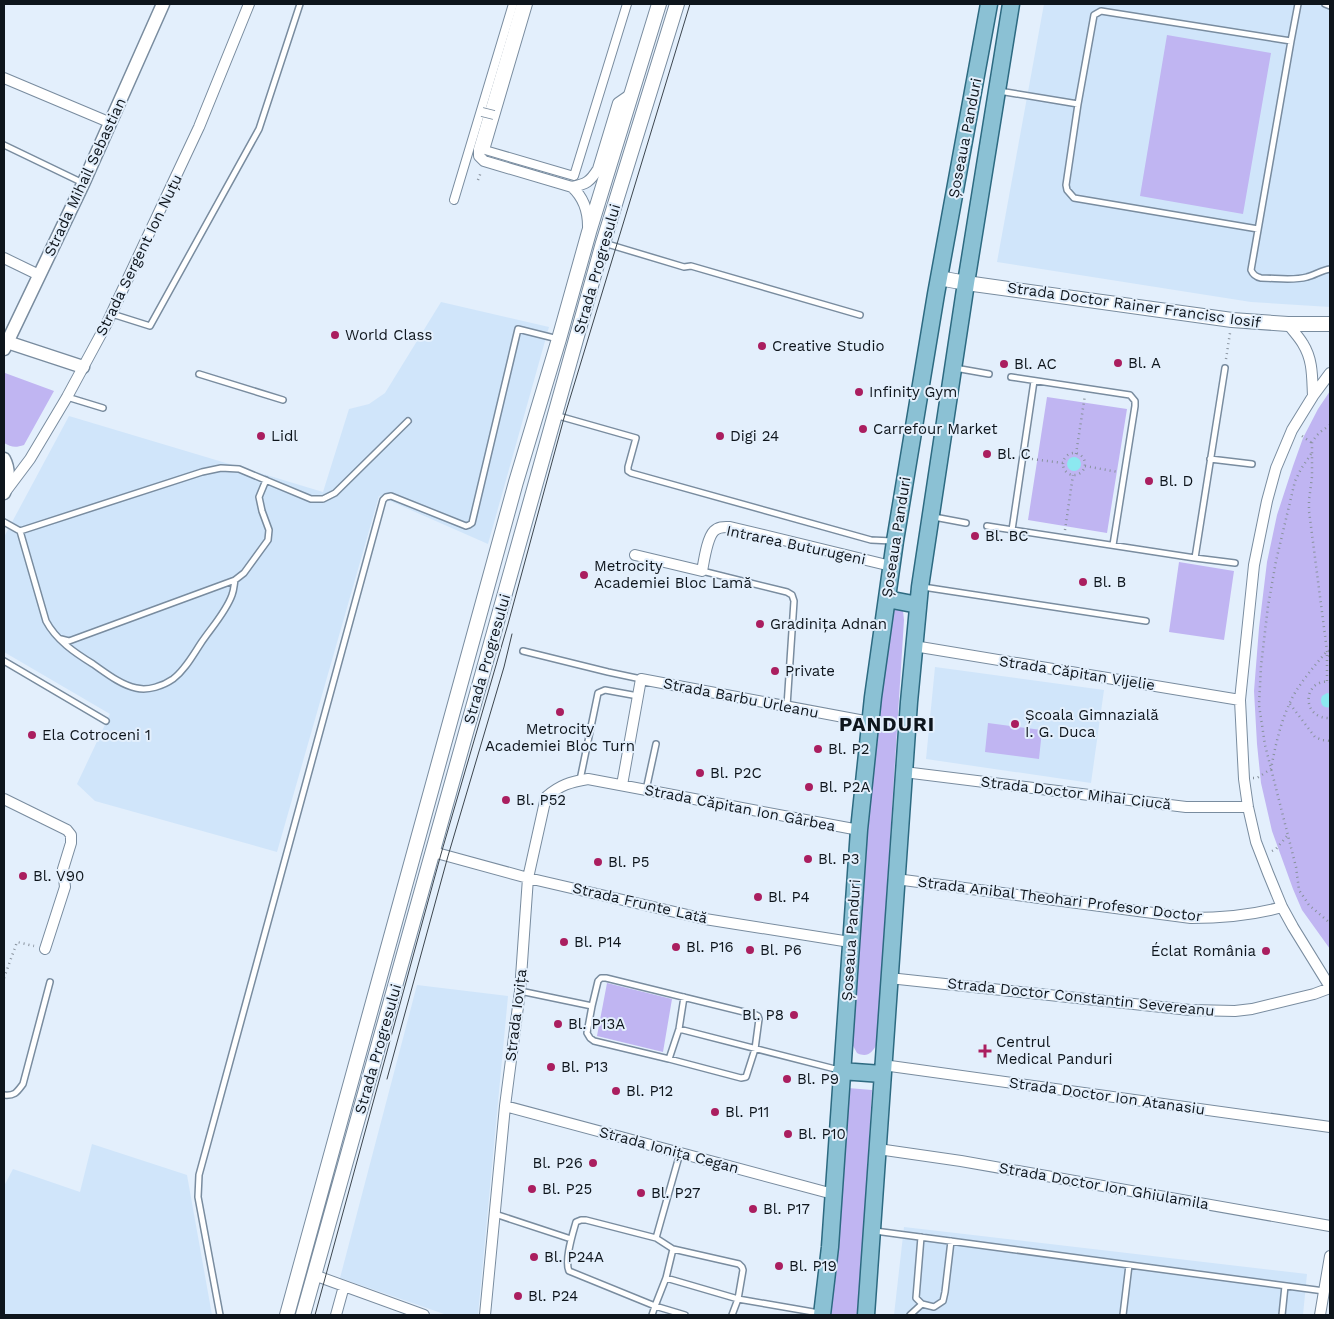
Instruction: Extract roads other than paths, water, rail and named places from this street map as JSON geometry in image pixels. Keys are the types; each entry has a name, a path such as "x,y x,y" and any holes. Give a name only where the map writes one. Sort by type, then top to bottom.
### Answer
{"main road":[{"name":"Strada Progresului","path":"287,1315 516,482 588,232 660,4"},
{"name":"Strada Progresului","path":"303,1315 603,243 677,4"},
{"name":"Șoseaua Panduri","path":"822,1315 830,1247 850,942 870,722 891,566 938,278 990,4"},
{"name":"Șoseaua Panduri","path":"866,1315 896,879 918,605 966,282 1011,4"},
{"name":"Strada Doctor Rainer Francisc Iosif","path":"938,278 1232,320 1288,324 1330,324"},
{"path":"558,339 575,344"},
{"path":"886,599 918,605"},
{"path":"416,847 433,852"},
{"path":"842,1071 883,1070"},
{"path":"299,1271 314,1275"}],"street":[{"name":"Strada Mihail Sebastian","path":"5,345 83,184 162,4"},
{"name":"Strada Sergent Ion Nuțu","path":"4,493 30,459 67,397 112,314 199,127 249,4"},
{"path":"454,200 513,4"},
{"path":"522,4 479,149 479,156 484,161 572,187 577,192 588,214 588,232"},
{"path":"528,4 485,150 574,176 626,4"},
{"path":"4,78 111,122"},
{"path":"572,187 585,184 592,179 598,169 618,102 631,94"},
{"path":"481,111 495,115"},
{"path":"4,258 39,275"},
{"path":"1288,324 1303,343 1310,360 1313,396"},
{"path":"5,345 83,367"},
{"path":"1330,373 1292,430 1276,468 1267,501 1254,566 1240,700 1244,779 1248,807 1261,856 1282,907 1330,987"},
{"path":"4,459 8,473 8,484 4,493"},
{"name":"Intrarea Buturugeni","path":"702,571 710,538 716,529 723,527 730,527 891,566"},
{"path":"635,555 702,571"},
{"name":"Strada Căpitan Vijelie","path":"914,646 1240,700"},
{"path":"622,785 641,679"},
{"name":"Strada Barbu Urleanu","path":"641,679 870,722"},
{"name":"Strada Doctor Mihai Ciucă","path":"904,772 1186,807 1248,807"},
{"name":"Strada Iovița","path":"485,1315 505,1106 520,991 528,878 546,797 555,789 580,780 588,779 622,785"},
{"name":"Strada Căpitan Ion Gârbea","path":"622,785 859,830"},
{"path":"4,800 67,830 71,835 72,843 63,869 65,886 45,949"},
{"name":"Strada Frunte Lată","path":"433,852 528,878 705,919 850,942"},
{"name":"Strada Anibal Theohari Profesor Doctor","path":"896,879 1191,918 1212,918 1266,912 1282,907"},
{"name":"Strada Doctor Constantin Severeanu","path":"889,978 1210,1011 1252,1009 1314,994 1330,987"},
{"name":"Strada Doctor Ion Atanasiu","path":"883,1070 1330,1128"},
{"name":"Strada Ionița Cegan","path":"505,1106 833,1194"},
{"name":"Strada Doctor Ion Ghiulamila","path":"878,1149 970,1163 1330,1226"},
{"path":"1320,1315 1330,1256"},
{"path":"314,1275 424,1315"},
{"path":"336,1315 344,1286"}],"lane":[{"path":"112,314 150,326 259,128 300,4"},
{"path":"1298,4 1251,270 1257,277 1262,278 1299,278 1330,269"},
{"path":"1324,4 1330,6"},
{"path":"1258,228 1074,198 1067,190 1066,185 1078,104 1094,15 1101,11 1291,41"},
{"path":"996,90 1078,104"},
{"path":"4,145 83,184"},
{"path":"603,243 684,267 691,266 860,315"},
{"path":"220,1315 198,1197 199,1175 383,500 391,496 466,526 472,523 518,329 558,339"},
{"path":"954,368 989,374"},
{"path":"1195,558 1225,368"},
{"path":"199,374 283,400"},
{"path":"1011,377 1130,395 1135,401 1113,545"},
{"path":"1012,530 1034,381"},
{"path":"67,397 103,408"},
{"path":"555,415 636,438 628,467 631,474 871,540 895,541"},
{"path":"20,531 202,472 221,468 240,469 311,499 323,499 335,493 408,421"},
{"path":"1210,459 1252,464"},
{"path":"58,638 69,641 235,580 244,573 268,540 269,530 259,497 266,480"},
{"path":"931,517 966,523"},
{"path":"4,522 20,531 46,621 51,631 85,659 125,684 137,689 160,686 173,679 182,670 222,613 232,595 235,580"},
{"path":"987,526 1235,563"},
{"path":"702,571 787,592 792,595 794,600 786,706"},
{"path":"920,587 1146,621"},
{"path":"523,651 641,679"},
{"path":"4,660 106,721"},
{"path":"580,780 598,693 605,690 638,696"},
{"path":"646,790 656,744"},
{"path":"601,978 684,997 758,1016 754,1049 746,1077 594,1041 587,1033 598,981 601,978"},
{"path":"4,1095 12,1096 23,1084 50,982"},
{"path":"520,991 592,1006"},
{"path":"669,1059 679,1029 684,997"},
{"path":"679,1029 842,1071"},
{"path":"656,1238 680,1153"},
{"path":"495,1214 571,1239"},
{"path":"685,1315 655,1306 569,1271 567,1266 576,1222 586,1220 656,1238 673,1249 739,1264 743,1270 738,1299 732,1315"},
{"path":"872,1231 1324,1290"},
{"path":"921,1237 916,1298 922,1304 934,1307 943,1301 951,1241"},
{"path":"652,1315 666,1278 673,1249"},
{"path":"1123,1315 1129,1265"},
{"path":"666,1278 738,1299 822,1315"},
{"path":"1282,1315 1285,1286"},
{"path":"910,1315 922,1304"}],"water":[{"path":"1074,457 1079,459 1081,464 1079,469 1074,471 1069,469 1067,464 1069,459"},
{"path":"1327,693 1330,694 1330,707 1324,706 1321,703 1322,696"}],"tram line":[{"path":"315,1315 441,854 508,624 564,418 690,4"},
{"path":"387,1079 448,856 512,634"}],"place":[{"name":"World Class","path":"335,335"},
{"name":"Creative Studio","path":"762,346"},
{"name":"Bl. A","path":"1118,363"},
{"name":"Bl. AC","path":"1004,364"},
{"name":"Infinity Gym","path":"859,392"},
{"name":"Carrefour Market","path":"863,429"},
{"name":"Lidl","path":"261,436"},
{"name":"Digi 24","path":"720,436"},
{"name":"Bl. C","path":"987,454"},
{"name":"Bl. D","path":"1149,481"},
{"name":"Bl. BC","path":"975,536"},
{"name":"Metrocity Academiei Bloc Lamă","path":"584,575"},
{"name":"Bl. B","path":"1083,582"},
{"name":"Gradinița Adnan","path":"760,624"},
{"name":"Private","path":"775,671"},
{"name":"Metrocity Academiei Bloc Turn","path":"560,712"},
{"name":"Școala Gimnazială I. G. Duca","path":"1015,724"},
{"name":"Ela Cotroceni 1","path":"32,735"},
{"name":"Bl. P2","path":"818,749"},
{"name":"Bl. P2C","path":"700,773"},
{"name":"Bl. P2A","path":"809,787"},
{"name":"Bl. P52","path":"506,800"},
{"name":"Bl. P3","path":"808,859"},
{"name":"Bl. P5","path":"598,862"},
{"name":"Bl. V90","path":"23,876"},
{"name":"Bl. P4","path":"758,897"},
{"name":"Bl. P14","path":"564,942"},
{"name":"Bl. P16","path":"676,947"},
{"name":"Bl. P6","path":"750,950"},
{"name":"Éclat România","path":"1266,951"},
{"name":"Bl. P8","path":"794,1015"},
{"name":"Bl. P13A","path":"558,1024"},
{"name":"Centrul Medical Panduri","path":"985,1051"},
{"name":"Bl. P13","path":"551,1067"},
{"name":"Bl. P9","path":"787,1079"},
{"name":"Bl. P12","path":"616,1091"},
{"name":"Bl. P11","path":"715,1112"},
{"name":"Bl. P10","path":"788,1134"},
{"name":"Bl. P26","path":"593,1163"},
{"name":"Bl. P25","path":"532,1189"},
{"name":"Bl. P27","path":"641,1193"},
{"name":"Bl. P17","path":"753,1209"},
{"name":"Bl. P24A","path":"534,1257"},
{"name":"Bl. P19","path":"779,1266"},
{"name":"Bl. P24","path":"518,1296"}],"district":[{"name":"PANDURI","path":"887,724"}]}
